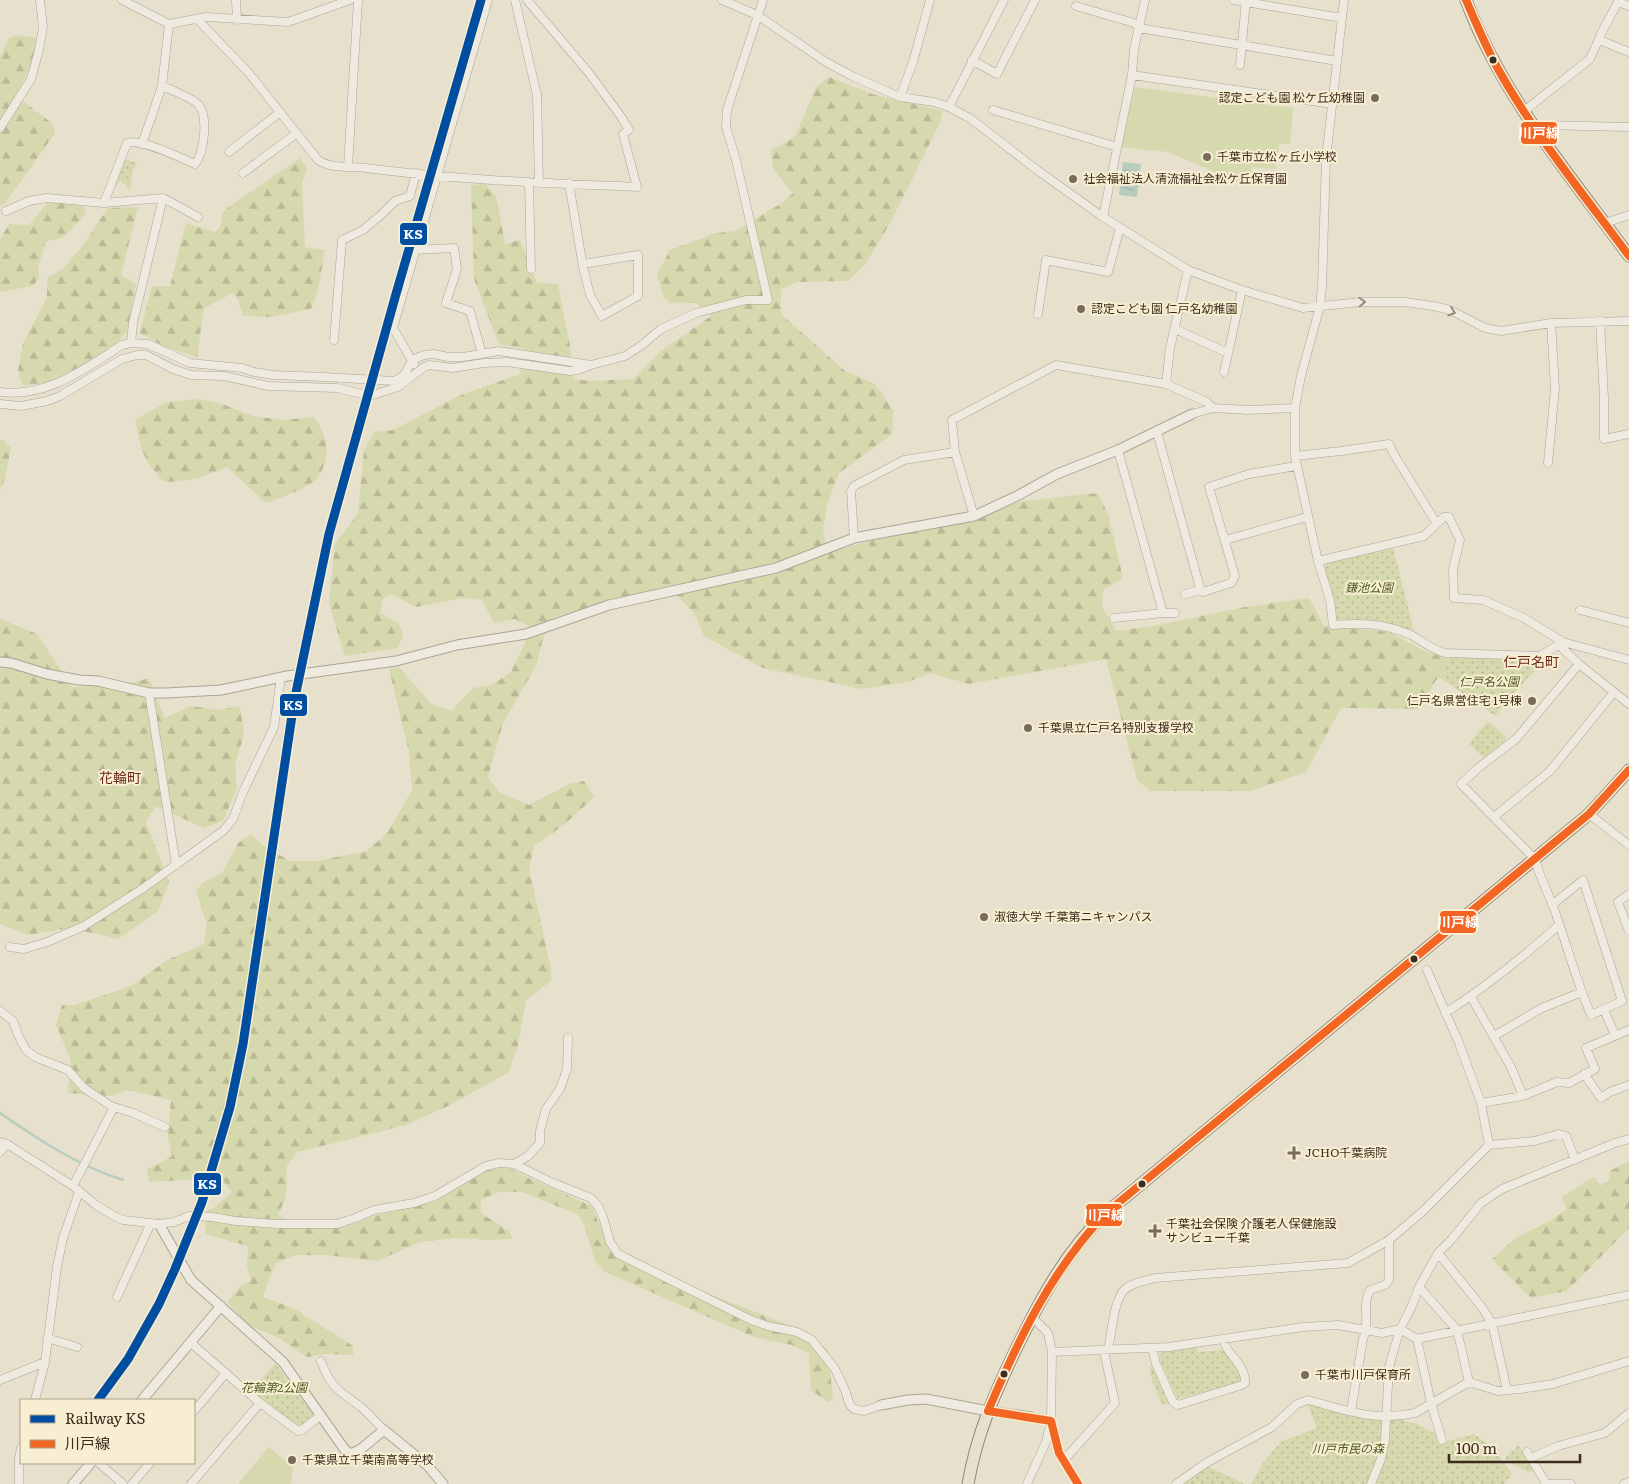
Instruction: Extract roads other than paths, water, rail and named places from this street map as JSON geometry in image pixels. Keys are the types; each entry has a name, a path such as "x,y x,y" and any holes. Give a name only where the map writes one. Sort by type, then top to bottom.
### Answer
{"main road":[{"path":"1466,0 1491,58 1524,112 1629,256"},
{"path":"968,1484 976,1445 1005,1371 1054,1278 1078,1243 1106,1213 1589,814 1629,770"}],"street":[{"path":"0,128 31,79 40,50 42,27 40,0"},
{"path":"122,0 169,24 197,19 220,18 288,22 350,0"},
{"path":"236,0 237,20"},
{"path":"348,166 358,0"},
{"path":"418,371 394,328 436,176 488,0"},
{"path":"516,0 537,95 538,182"},
{"path":"197,19 248,72 318,160 326,165 436,176 637,187 623,134 629,130 622,118 588,73 527,0"},
{"path":"722,0 757,15 826,62 852,76 900,97 949,107 971,119 1017,156 1120,228 1188,270 1242,290 1304,308 1361,302 1414,303 1450,310 1485,328 1501,332 1551,323 1629,321"},
{"path":"0,404 21,406 47,401 60,396 122,359 137,355 146,355 173,369 191,375 224,376 268,386 337,388 370,396 398,388 418,371 429,365 452,368 506,362 570,371 578,370 625,356 661,329 696,313 746,300 768,300 736,160 726,126 727,110 763,0"},
{"path":"900,97 913,62 930,0"},
{"path":"949,107 1004,0"},
{"path":"972,60 996,74 1035,0"},
{"path":"1103,217 1145,0"},
{"path":"1234,0 1342,18"},
{"path":"1344,0 1326,159 1323,278 1320,306 1301,376 1295,408 1294,456 1307,517 1330,600 1333,626 1351,624 1380,625 1409,634 1439,652 1446,653 1540,656 1561,644 1629,660"},
{"path":"1240,65 1246,1"},
{"path":"1524,112 1590,58 1619,1 1629,6"},
{"path":"1076,6 1134,23 1139,28 1337,61"},
{"path":"142,144 162,86 169,24"},
{"path":"1599,40 1629,52"},
{"path":"1132,75 1332,104"},
{"path":"104,203 127,143 142,144 195,164 200,159 205,122 198,104 162,86"},
{"path":"993,110 1117,147"},
{"path":"229,152 279,113"},
{"path":"1537,130 1541,125 1629,126"},
{"path":"243,173 297,133"},
{"path":"334,340 342,240 363,230 395,200 410,196 418,174"},
{"path":"528,182 531,269"},
{"path":"568,183 583,264 590,294 602,316 638,296 638,255 583,264"},
{"path":"6,211 29,201 47,198 104,203 163,198 198,218"},
{"path":"131,343 133,323 163,198"},
{"path":"1605,224 1629,215"},
{"path":"1038,314 1046,260 1108,272 1120,228"},
{"path":"415,250 454,248 457,269 446,303 470,311 482,354"},
{"path":"1166,384 1170,348 1176,329 1188,270"},
{"path":"1224,372 1242,290"},
{"path":"1600,321 1604,439 1629,434"},
{"path":"1548,463 1555,388 1551,323"},
{"path":"1176,329 1228,353"},
{"path":"0,392 25,393 58,384 122,345 131,343 148,344 190,363 242,368 273,376 396,381 405,374 412,360 424,355 434,354 448,357 463,357 499,351 591,365"},
{"path":"974,516 954,452 952,420 1056,365 1166,384 1207,402 1213,408"},
{"path":"0,662 11,663 67,678 111,683 131,690 148,693 200,693 316,671 396,661 457,644 526,634 609,605 776,568 854,538 974,516 1017,496 1057,474 1118,450 1192,414 1213,408 1248,410 1295,408"},
{"path":"1157,432 1201,590"},
{"path":"1294,456 1389,444 1437,524"},
{"path":"1118,450 1163,613"},
{"path":"854,538 851,491 854,486 904,460 954,452"},
{"path":"1185,594 1201,590 1203,592 1231,583 1235,576 1209,487 1249,474 1296,466"},
{"path":"1225,540 1307,517"},
{"path":"1318,561 1424,536 1444,517 1449,517 1460,540 1453,568 1454,598 1483,600 1524,618 1561,644 1579,664 1629,704"},
{"path":"1580,610 1629,623"},
{"path":"1114,618 1175,613"},
{"path":"1552,905 1583,880 1622,1001 1591,1016 1535,859 1461,784 1516,739 1579,664"},
{"path":"10,947 24,949 84,926 142,889 223,832 233,819 243,792 274,727 284,677"},
{"path":"1494,817 1550,771 1614,692"},
{"path":"148,693 176,865"},
{"path":"1589,814 1629,845"},
{"path":"1629,894 1618,902 1629,931"},
{"path":"1445,1013 1471,997 1519,961 1559,925"},
{"path":"1427,970 1459,1043 1481,1103 1489,1146"},
{"path":"1494,1036 1542,1008 1582,992"},
{"path":"1471,997 1494,1036 1523,1096"},
{"path":"1604,1010 1615,1035"},
{"path":"0,1011 13,1021 26,1050 35,1058 68,1070 92,1094 114,1107 165,1127"},
{"path":"1481,1103 1523,1096 1556,1082 1569,1083 1595,1069 1586,1048 1629,1030"},
{"path":"514,1164 528,1156 540,1143 540,1132 546,1110 560,1089 567,1069 568,1038"},
{"path":"1584,1074 1601,1098 1610,1092 1629,1085"},
{"path":"73,1186 114,1107"},
{"path":"1063,1462 1114,1403 1106,1350 1118,1299 1126,1288 1155,1278 1348,1263 1389,1240 1422,1212 1489,1146 1534,1141 1559,1134 1566,1136 1574,1160"},
{"path":"1371,1484 1381,1459 1387,1416 1389,1367 1400,1329 1412,1308 1419,1287 1438,1254 1482,1203 1502,1189 1629,1139"},
{"path":"0,1152 4,1143 73,1186 114,1216 123,1220 155,1224 174,1222 189,1216 276,1224 337,1224 374,1210 414,1203 434,1196 486,1166 499,1163 514,1164 553,1183 591,1198 598,1206 610,1242 618,1254 751,1320 768,1326 797,1332 812,1340 835,1368 850,1404 854,1409 864,1411 881,1405 926,1399 988,1411 1044,1418 1050,1421 1054,1428 1057,1447 1063,1462 1078,1484"},
{"path":"35,1399 44,1362 57,1267 63,1238 79,1192"},
{"path":"117,1297 155,1224"},
{"path":"155,1224 191,1280 283,1362 345,1450 351,1454 361,1449 384,1430"},
{"path":"1351,1412 1363,1339 1367,1330 1366,1296 1370,1290 1385,1284 1389,1280 1389,1240"},
{"path":"1438,1254 1481,1306 1492,1323 1507,1390"},
{"path":"1419,1287 1457,1330 1468,1382"},
{"path":"1052,1352 1152,1348 1303,1327 1338,1325 1382,1333 1400,1329 1417,1339 1629,1295"},
{"path":"143,1399 221,1306"},
{"path":"1026,1484 1046,1442 1050,1421 1052,1352 1048,1334 1032,1317"},
{"path":"47,1338 77,1347"},
{"path":"1152,1348 1156,1364 1174,1403 1178,1405 1245,1383 1245,1378 1236,1360 1227,1350 1223,1339"},
{"path":"1417,1339 1431,1403 1442,1440"},
{"path":"190,1342 260,1403 298,1431 321,1415"},
{"path":"321,1361 326,1377 336,1390 363,1408 384,1430 428,1466 443,1484"},
{"path":"1176,1484 1206,1462 1272,1427 1301,1401 1308,1400 1375,1417 1414,1413 1468,1382 1498,1391 1553,1384 1629,1361"},
{"path":"0,1380 44,1362"},
{"path":"195,1410 226,1373"},
{"path":"191,1484 260,1403"},
{"path":"1571,1484 1545,1484 1529,1455 1606,1433 1629,1413"},
{"path":"19,1484 20,1456"},
{"path":"73,1484 90,1464"},
{"path":"100,1464 123,1484"},
{"path":"132,1484 149,1464"},
{"path":"1624,1484 1629,1482"}],"water":[{"path":"1123,162 1141,164 1137,197 1119,195"}],"waterway":[{"path":"0,1113 74,1160 123,1180"}],"rail line":[{"name":"KS","path":"99,1399 128,1359 159,1304 175,1269 202,1202 230,1107 243,1044 294,702 329,534 481,0"}],"place":[{"name":"認定こども園 松ケ丘幼稚園","path":"1375,98"},
{"name":"千葉市立松ヶ丘小学校","path":"1207,157"},
{"name":"社会福祉法人清流福祉会松ケ丘保育園","path":"1073,179"},
{"name":"認定こども園 仁戸名幼稚園","path":"1081,309"},
{"name":"仁戸名県営住宅 1号棟","path":"1532,701"},
{"name":"千葉県立仁戸名特別支援学校","path":"1028,728"},
{"name":"淑徳大学 千葉第ニキャンパス","path":"984,917"},
{"name":"JCHO千葉病院","path":"1294,1153"},
{"name":"千葉社会保険 介護老人保健施設 サンビュー千葉","path":"1155,1231"},
{"name":"千葉市川戸保育所","path":"1305,1375"},
{"name":"千葉県立千葉南高等学校","path":"292,1460"}],"district":[{"name":"仁戸名町","path":"1531,662"},
{"name":"花輪町","path":"120,778"}],"park label":[{"name":"鎌池公園","path":"1369,588"},
{"name":"仁戸名公園","path":"1489,682"},
{"name":"花輪第2公園","path":"274,1388"},
{"name":"川戸市民の森","path":"1348,1449"}]}
